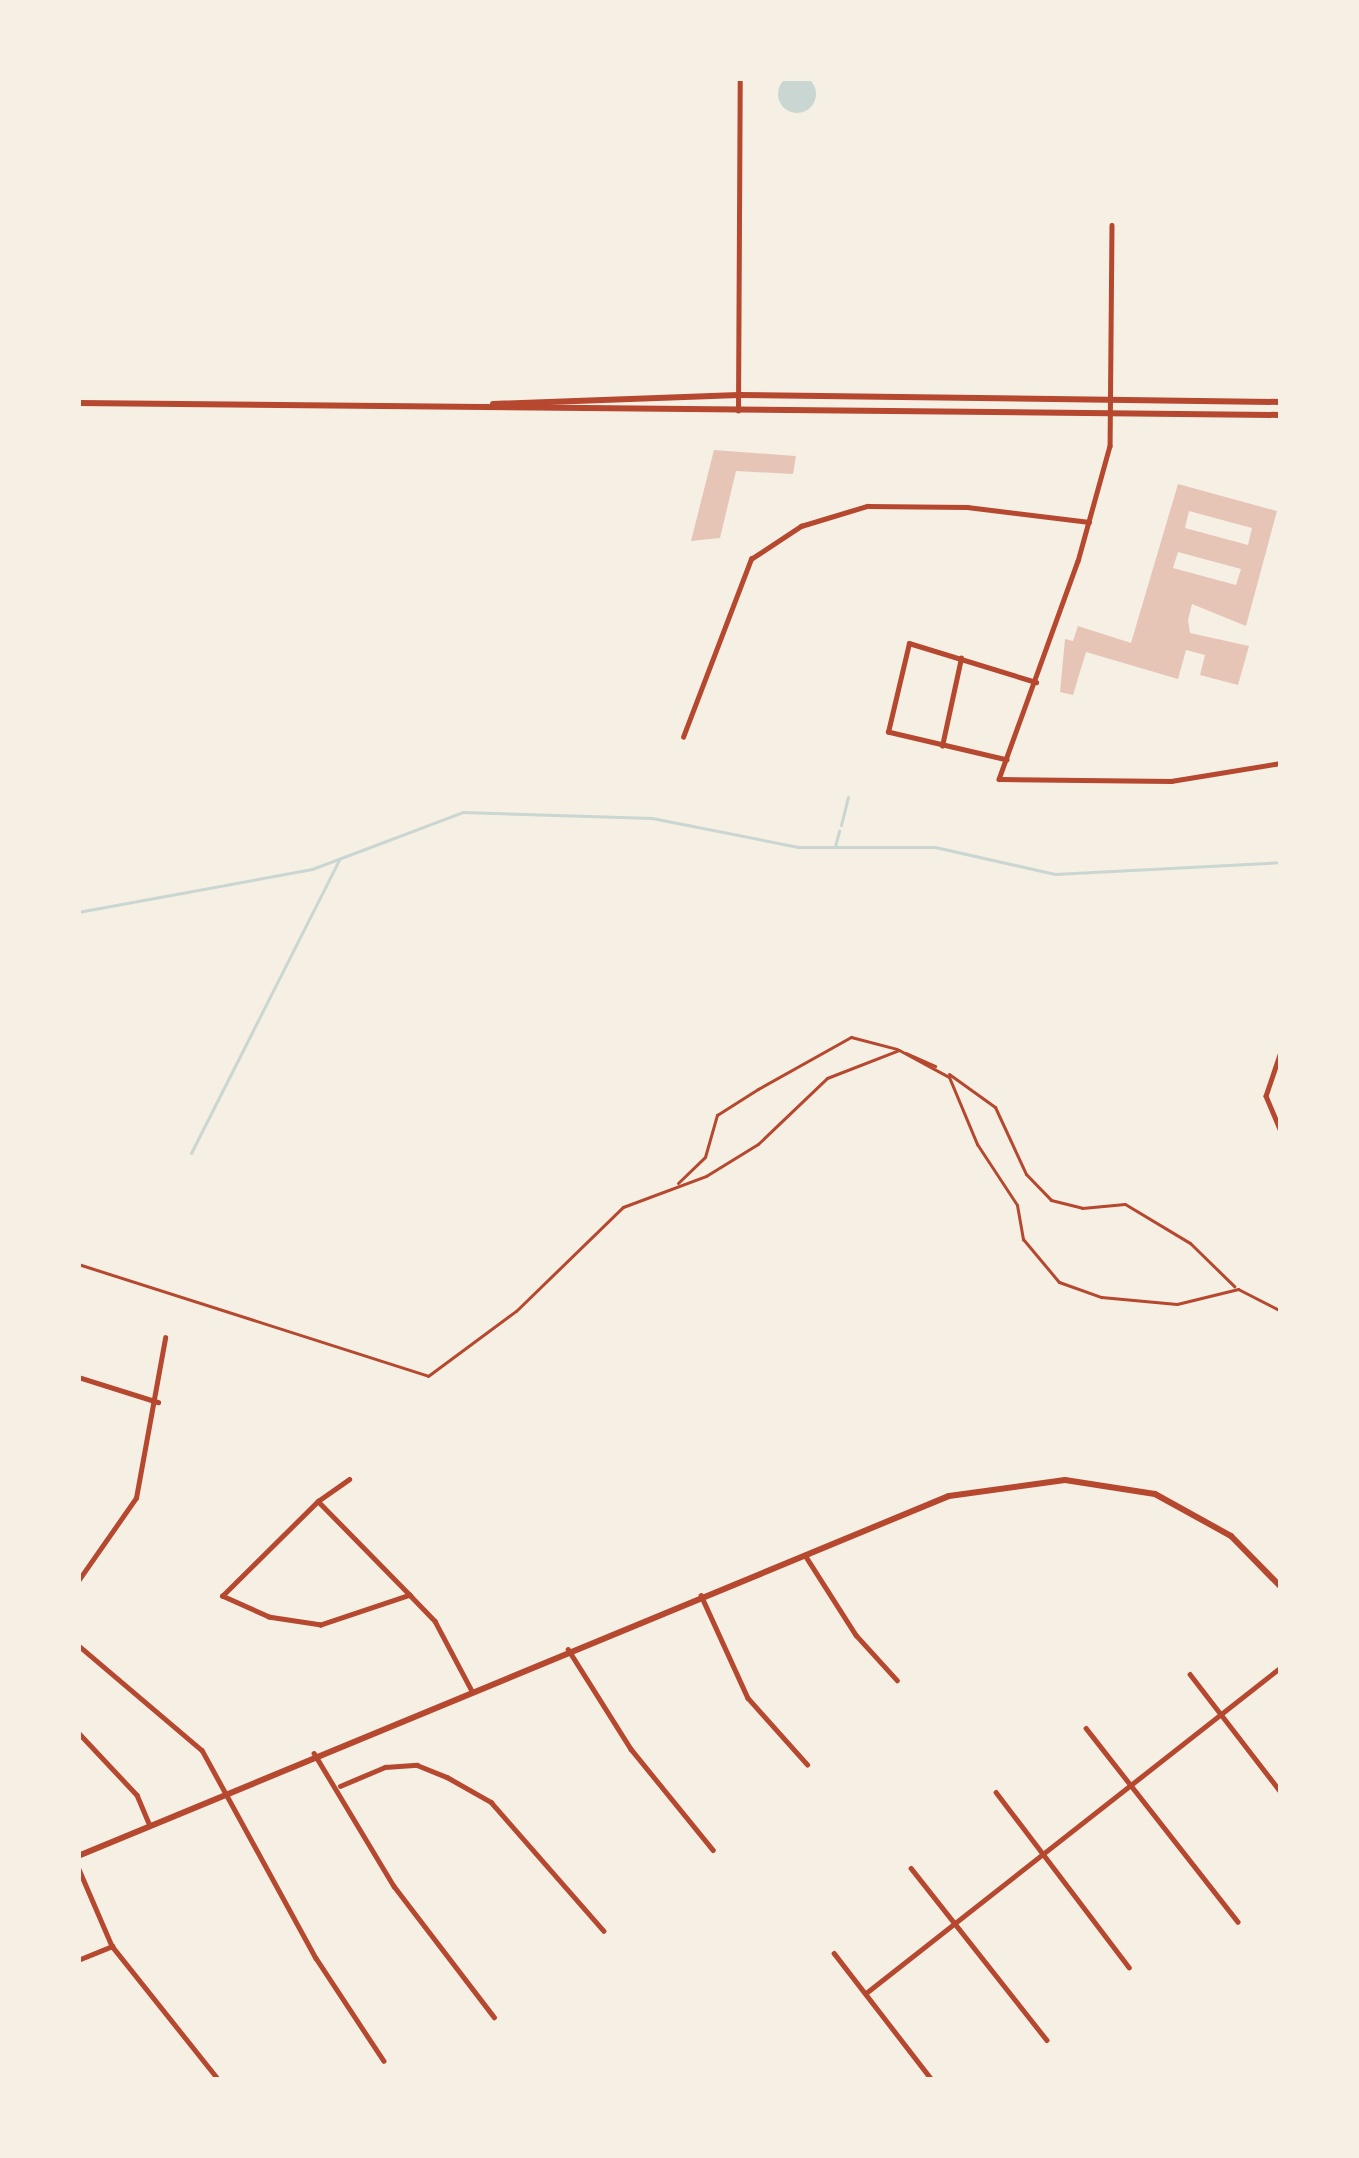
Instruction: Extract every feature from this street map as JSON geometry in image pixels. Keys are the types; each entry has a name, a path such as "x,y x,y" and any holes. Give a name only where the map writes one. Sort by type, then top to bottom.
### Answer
{"main road":[{"path":"455,408 739,395 1281,402"},
{"path":"78,403 1281,415"},
{"path":"78,1856 314,1753 949,1496 1026,1482 1106,1483 1199,1514 1281,1587"}],"street":[{"path":"738,411 740,78"},
{"path":"1112,225 1112,411 1089,522 999,778 1082,783 1229,776 1281,763"},
{"path":"683,737 751,559 801,526 867,506 967,507 1089,522"},
{"path":"1007,760 888,732 909,643 1036,682"},
{"path":"942,746 961,658"},
{"path":"1281,1052 1266,1096 1281,1131"},
{"path":"78,1581 136,1498 158,1402 165,1338"},
{"path":"78,1377 158,1402"},
{"path":"349,1479 318,1501 222,1596 269,1617 321,1625 410,1595"},
{"path":"318,1501 435,1622 471,1689"},
{"path":"804,1553 856,1635 897,1680"},
{"path":"701,1594 748,1698 807,1764"},
{"path":"78,1645 187,1732 384,2061"},
{"path":"568,1649 631,1749 713,1850"},
{"path":"866,1993 1281,1667"},
{"path":"1190,1674 1281,1792"},
{"path":"1086,1728 1238,1922"},
{"path":"78,1732 137,1796 150,1825"},
{"path":"314,1753 340,1786 394,1886 494,2017"},
{"path":"340,1786 385,1767 417,1765 446,1777 490,1802 604,1930"},
{"path":"996,1792 1129,1967"},
{"path":"78,1867 112,1946 219,2080"},
{"path":"911,1868 950,1926 1047,2040"},
{"path":"78,1960 112,1946"},
{"path":"833,1953 932,2080"}],"path":[{"path":"676,1184 705,1157 717,1114 851,1037 939,1067 994,1107 1026,1174 1051,1200 1082,1208 1125,1204 1190,1243 1217,1277 1281,1311"},
{"path":"78,1264 428,1376 516,1311 623,1207 758,1144 827,1078 898,1050"},
{"path":"939,1067 1008,1186 1023,1239 1059,1282 1101,1297 1177,1304 1238,1288"}],"shaded area":[{"path":"797,75 810,81 816,94 810,107 797,113 784,107 778,94 784,81"}],"building":[{"path":"714,450 796,456 793,474 736,471 720,538 691,541"},
{"path":"1178,484 1277,511 1246,626 1192,604 1188,620 1190,633 1249,646 1238,685 1200,675 1205,655 1186,650 1178,679 1086,652 1073,695 1060,692 1065,639 1073,641 1078,626 1131,643","holes":["1189,511 1252,528 1248,545 1185,528","1178,552 1241,569 1236,585 1173,568"]}],"waterway":[{"path":"841,825 848,797"},
{"path":"78,912 312,869 463,812 652,818 798,847 935,847 1055,874 1281,862"},
{"path":"835,846 839,831"},
{"path":"191,1153 340,858"}]}
